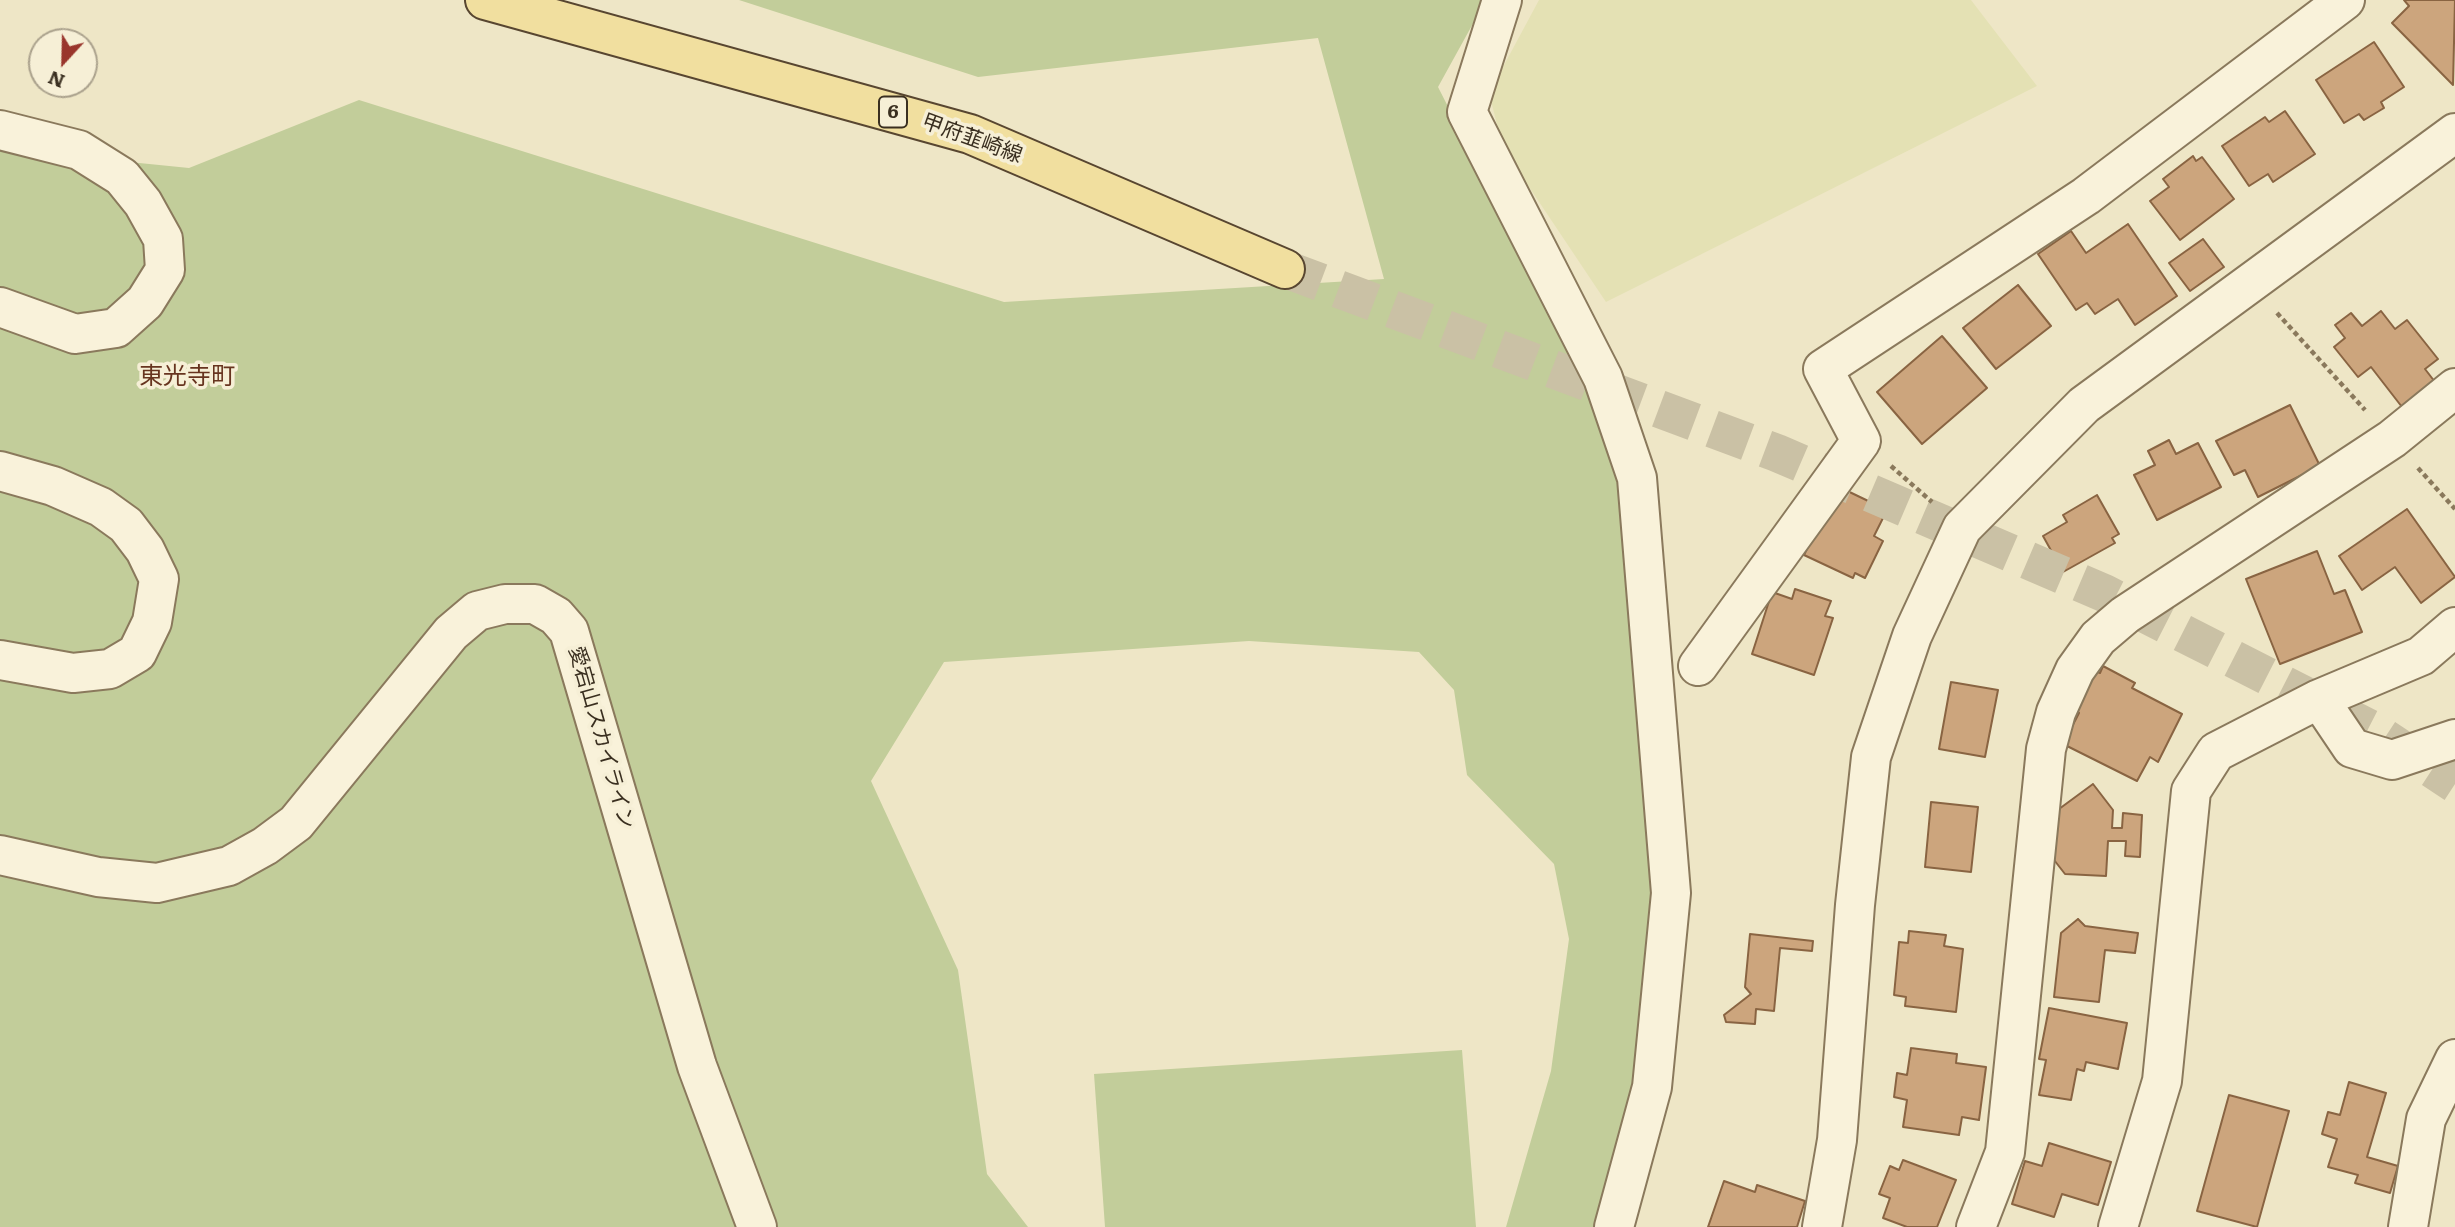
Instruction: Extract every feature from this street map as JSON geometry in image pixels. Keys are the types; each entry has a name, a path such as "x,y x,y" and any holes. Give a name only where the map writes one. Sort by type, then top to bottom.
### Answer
{"main road":[{"name":"甲府韮崎線","path":"485,0 970,134 1285,269"}],"street":[{"path":"1502,0 1467,112 1603,378 1637,478 1671,893 1652,1087 1614,1227"},
{"path":"1698,666 1861,441 1823,369 2086,196 2345,0"},
{"path":"0,130 79,150 122,177 144,203 163,239 165,270 145,302 116,328 75,334 0,307"},
{"path":"1822,1227 1837,1140 1855,905 1871,757 1912,636 1962,528 2084,405 2455,133"},
{"path":"1976,1227 2005,1152 2046,749 2056,712 2075,670 2098,638 2125,615 2392,439 2455,388"},
{"path":"0,471 53,486 102,507 126,525 145,550 159,579 152,622 137,653 110,668 73,673 0,660"},
{"name":"愛宕山スカイライン","path":"0,855 98,877 157,883 229,866 265,846 296,823 451,633 477,611 505,604 535,604 556,616 569,631 697,1066 757,1227"},
{"path":"2118,1227 2162,1081 2191,791 2216,752 2319,699 2421,656 2455,627"},
{"path":"2319,699 2352,748 2392,760 2455,739"},
{"path":"2408,1227 2426,1119 2455,1059"}],"path":[{"path":"2250,283 2455,509"},
{"path":"1861,441 1962,528"}],"shaded area":[{"path":"1539,0 1971,0 2037,86 1606,302 1503,148 1489,93"}],"green space":[{"path":"739,0 1486,0 1438,87 1637,478 1671,893 1614,1227 1506,1227 1551,1071 1569,939 1554,864 1467,775 1454,690 1419,652 1249,641 944,662 871,781 958,970 987,1174 1028,1227 0,1227 0,149 189,168 359,100 1004,302 1384,279 1318,38 978,77"},
{"path":"1462,1050 1476,1227 1105,1227 1094,1074"}],"building":[{"path":"2404,0 2455,0 2453,85 2392,23 2409,6"},
{"path":"2374,42 2404,87 2381,102 2384,108 2364,120 2359,114 2344,123 2316,80"},
{"path":"2285,111 2315,154 2273,182 2268,174 2249,186 2222,146 2265,117 2269,122"},
{"path":"2193,156 2196,161 2202,157 2234,199 2180,240 2150,201 2169,187 2163,179"},
{"path":"2128,224 2177,296 2135,325 2118,299 2095,314 2087,303 2076,310 2038,254 2071,231 2086,253"},
{"path":"2203,239 2224,267 2190,291 2169,263"},
{"path":"2018,285 2051,326 1996,369 1963,328"},
{"path":"2381,311 2395,329 2407,320 2438,359 2425,369 2435,382 2402,407 2371,367 2358,377 2334,347 2345,338 2335,325 2351,313 2362,326"},
{"path":"1942,336 1987,388 1922,444 1877,392"},
{"path":"2290,405 2320,466 2258,497 2245,470 2234,475 2216,441"},
{"path":"2169,440 2176,454 2198,443 2221,487 2157,520 2134,475 2155,465 2148,451"},
{"path":"1837,486 1887,510 1874,536 1883,541 1865,578 1855,573 1853,578 1804,555"},
{"path":"2097,495 2119,534 2112,538 2115,543 2063,572 2043,536 2067,522 2063,515"},
{"path":"2407,509 2455,577 2421,603 2395,567 2362,590 2339,556"},
{"path":"2317,551 2334,594 2345,590 2362,632 2280,664 2246,579"},
{"path":"1795,589 1831,601 1825,616 1833,618 1814,675 1752,654 1772,592 1792,599"},
{"path":"2103,666 2135,683 2132,688 2182,714 2158,762 2150,757 2137,781 2063,744 2079,713 2072,710 2093,670 2100,673"},
{"path":"1951,682 1998,690 1985,757 1939,749"},
{"path":"2093,784 2113,810 2112,828 2122,828 2123,813 2142,815 2140,857 2125,856 2126,841 2108,841 2106,876 2065,874 2044,847 2040,823"},
{"path":"1931,802 1978,807 1971,872 1925,867"},
{"path":"2078,919 2085,926 2138,933 2135,953 2105,950 2099,1002 2054,997 2061,933"},
{"path":"1909,931 1946,935 1944,946 1963,949 1956,1012 1905,1006 1906,997 1894,995 1899,942 1908,943"},
{"path":"1750,934 1813,941 1812,951 1780,948 1774,1011 1756,1009 1755,1024 1726,1022 1724,1015 1751,994 1745,987"},
{"path":"2049,1008 2127,1023 2118,1069 2086,1062 2084,1071 2077,1069 2071,1100 2039,1095 2046,1060 2039,1059"},
{"path":"1911,1048 1957,1054 1956,1063 1986,1067 1979,1120 1962,1117 1959,1135 1903,1127 1907,1100 1894,1097 1897,1073 1907,1075"},
{"path":"2349,1082 2386,1093 2367,1157 2398,1166 2390,1193 2355,1183 2358,1175 2328,1167 2337,1139 2322,1134 2328,1112 2340,1115"},
{"path":"2229,1095 2289,1111 2257,1227 2197,1211"},
{"path":"2049,1143 2111,1162 2098,1205 2062,1194 2054,1217 2012,1204 2025,1161 2042,1166"},
{"path":"1903,1160 1956,1180 1937,1227 1907,1227 1883,1218 1890,1198 1879,1194 1890,1166 1899,1170"},
{"path":"1724,1181 1755,1192 1757,1185 1805,1201 1797,1227 1708,1227"}],"tunnel":[{"path":"1285,269 1777,453 2104,593 2371,729 2455,784"}],"district":[{"name":"東光寺町","path":"187,377"}]}
